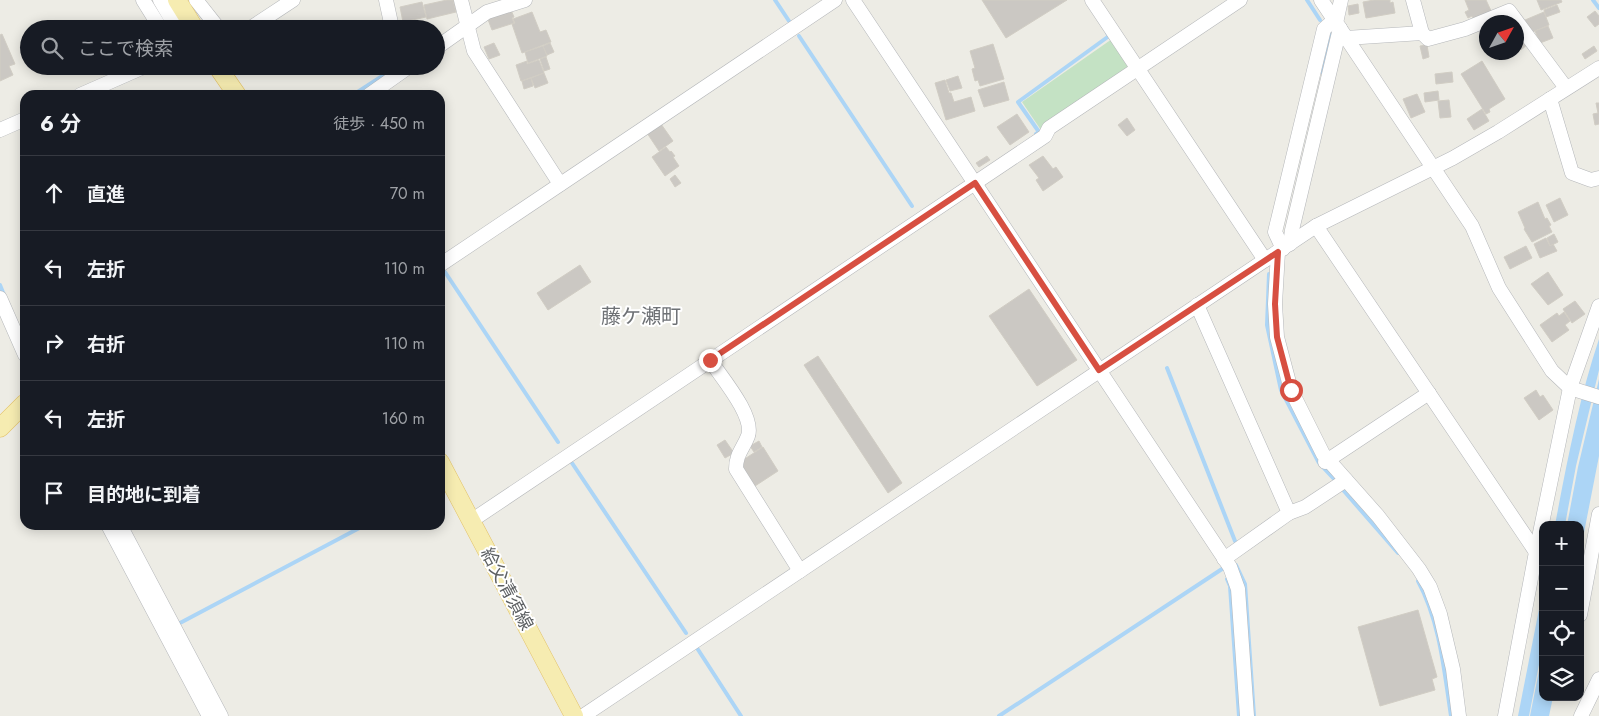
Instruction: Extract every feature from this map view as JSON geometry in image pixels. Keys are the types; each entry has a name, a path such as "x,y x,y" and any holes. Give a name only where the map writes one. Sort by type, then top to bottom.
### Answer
{"main road":[{"path":"177,0 189,20"},
{"path":"224,75 234,90"},
{"path":"0,428 20,408"},
{"name":"給父清須線","path":"445,472 574,716"}],"street":[{"path":"143,0 155,20"},
{"path":"160,0 172,20"},
{"path":"196,0 212,20"},
{"path":"263,20 293,0"},
{"path":"386,0 390,20"},
{"path":"461,0 474,52 560,184"},
{"path":"445,41 487,12 525,0"},
{"path":"445,262 835,0"},
{"path":"853,0 1230,567 1238,589 1247,716"},
{"path":"1092,0 1266,260"},
{"path":"471,521 1045,136 1050,128 1240,0"},
{"path":"1341,0 1339,27 1292,230 1284,248 1275,304 1277,337 1291,390 1326,461 1378,516 1419,568 1430,587 1440,614 1453,669 1459,716"},
{"path":"1413,0 1422,33 1428,39 1465,29 1509,11 1566,88"},
{"path":"1325,2 1339,27 1472,226 1499,288 1552,371 1574,389 1599,397"},
{"path":"1339,27 1422,33"},
{"path":"583,716 1316,226 1434,168 1490,136 1599,68"},
{"path":"91,90 126,75"},
{"path":"376,90 397,75"},
{"path":"1550,99 1572,173 1591,180 1599,178"},
{"path":"0,130 20,121"},
{"path":"1316,226 1536,552"},
{"path":"0,298 20,344"},
{"path":"1197,305 1289,513"},
{"path":"1505,716 1536,552 1574,389 1599,306"},
{"path":"710,360 746,414 749,435 736,459 736,469 800,571"},
{"path":"1326,461 1428,393"},
{"path":"1224,559 1289,513 1305,507 1346,480"},
{"path":"1581,611 1599,514"},
{"path":"111,530 173,638 221,716"},
{"path":"122,530 208,716"},
{"path":"1582,710 1599,679"}],"green space":[{"path":"1112,39 1129,64 1129,70 1041,130 1022,102"}],"water":[{"path":"1599,339 1599,370 1576,466 1566,521 1556,521 1579,408"},
{"path":"1599,379 1599,456 1584,533 1584,521 1568,521 1578,467"},
{"path":"1539,609 1539,665 1529,716 1518,716"},
{"path":"1539,671 1539,701 1552,701 1549,716 1530,716"}],"building":[{"path":"453,0 456,12 427,19 424,5"},
{"path":"982,0 1067,0 1006,38"},
{"path":"1390,0 1390,3 1393,2 1395,13 1366,18 1363,2"},
{"path":"1465,0 1486,0 1493,15 1479,15 1479,22 1476,24 1472,16 1468,18 1465,12 1469,10"},
{"path":"1537,0 1561,0 1562,2 1541,10"},
{"path":"422,2 426,17 403,20 400,7"},
{"path":"1358,4 1359,13 1349,15 1348,6"},
{"path":"1557,5 1560,12 1546,17 1544,10"},
{"path":"511,10 514,23 492,30 487,17"},
{"path":"1595,11 1599,16 1599,24 1595,27 1587,17"},
{"path":"532,12 540,32 546,30 551,42 522,53 512,24 515,23 513,19"},
{"path":"1544,12 1549,25 1530,33 1525,20"},
{"path":"1548,26 1553,38 1540,43 1535,31"},
{"path":"2,34 15,64 9,66 13,75 0,81 0,35"},
{"path":"1524,39 1528,44 1524,47"},
{"path":"494,43 500,55 489,59 484,47"},
{"path":"550,43 554,52 547,55 543,46"},
{"path":"993,44 1004,79 980,86 978,80 975,81 972,69 975,68 970,51"},
{"path":"1427,45 1429,57 1423,59 1420,46"},
{"path":"543,46 547,56 528,63 525,52"},
{"path":"1594,46 1597,51 1585,59 1582,54"},
{"path":"546,57 550,69 544,71 540,59"},
{"path":"539,60 544,73 521,81 516,65 527,61 527,64"},
{"path":"1482,61 1505,99 1489,109 1490,112 1486,114 1461,74"},
{"path":"1452,72 1453,82 1436,84 1435,74"},
{"path":"544,73 548,83 535,88 531,78"},
{"path":"958,76 962,88 950,91 946,80"},
{"path":"531,78 533,86 524,89 522,81"},
{"path":"945,80 954,102 971,97 975,111 946,120 935,83"},
{"path":"1004,82 1009,100 984,107 978,90"},
{"path":"1438,91 1439,100 1425,102 1424,93"},
{"path":"1417,94 1425,112 1411,118 1403,99"},
{"path":"1449,100 1451,117 1440,118 1438,101"},
{"path":"1596,103 1599,103 1599,124 1595,125 1593,114 1598,113"},
{"path":"1482,109 1489,121 1474,130 1467,119"},
{"path":"1017,114 1029,132 1010,145 997,127"},
{"path":"1127,118 1135,130 1127,136 1118,125"},
{"path":"661,124 673,141 659,151 647,133"},
{"path":"666,147 675,156 673,157 679,166 665,176 652,157"},
{"path":"987,156 990,160 979,167 976,163"},
{"path":"1043,156 1053,169 1056,167 1063,177 1043,191 1036,180 1039,178 1029,165"},
{"path":"675,175 681,183 675,187 670,179"},
{"path":"1560,198 1568,215 1554,222 1546,205"},
{"path":"1538,202 1545,219 1547,218 1551,225 1549,226 1552,232 1532,242 1524,229 1518,212"},
{"path":"1554,234 1558,242 1550,246 1547,238"},
{"path":"1546,238 1550,246 1553,244 1557,251 1540,258 1534,244"},
{"path":"1526,246 1532,258 1510,269 1504,257"},
{"path":"580,265 591,282 548,310 537,293"},
{"path":"1548,272 1563,295 1548,305 1531,284"},
{"path":"1029,289 1077,360 1037,386 989,316"},
{"path":"1575,301 1585,314 1572,323 1563,309"},
{"path":"1564,312 1570,321 1565,325 1569,330 1552,342 1540,325 1557,313 1559,316"},
{"path":"818,356 902,483 888,493 804,365"},
{"path":"1536,390 1540,397 1543,395 1553,410 1539,420 1524,398"},
{"path":"725,440 734,453 725,458 717,445"},
{"path":"759,441 762,447 754,452 750,446"},
{"path":"763,447 778,471 755,486 740,462"},
{"path":"1418,610 1437,677 1432,679 1435,690 1380,706 1358,627"}],"waterway":[{"path":"775,0 789,21"},
{"path":"1307,0 1320,20"},
{"path":"1593,0 1599,8"},
{"path":"1036,134 1039,132 1018,102 1109,36 1107,33"},
{"path":"1321,72 1331,33"},
{"path":"799,36 912,206"},
{"path":"361,90 384,75"},
{"path":"445,272 558,442"},
{"path":"1269,274 1267,325 1281,390 1319,463 1334,479"},
{"path":"0,285 4,295"},
{"path":"1167,368 1235,541"},
{"path":"572,463 686,633"},
{"path":"1344,491 1398,553"},
{"path":"180,623 356,530"},
{"path":"1236,565 1245,584 1254,716"},
{"path":"999,716 1222,569"},
{"path":"1227,579 1230,586 1239,716"},
{"path":"1418,581 1436,630 1451,716"},
{"path":"697,648 741,716"}],"district":[{"name":"藤ケ瀬町","path":"641,316"}],"route":[{"path":"710,360 975,183 1099,370 1278,252 1275,304 1277,337 1291,390"}]}
